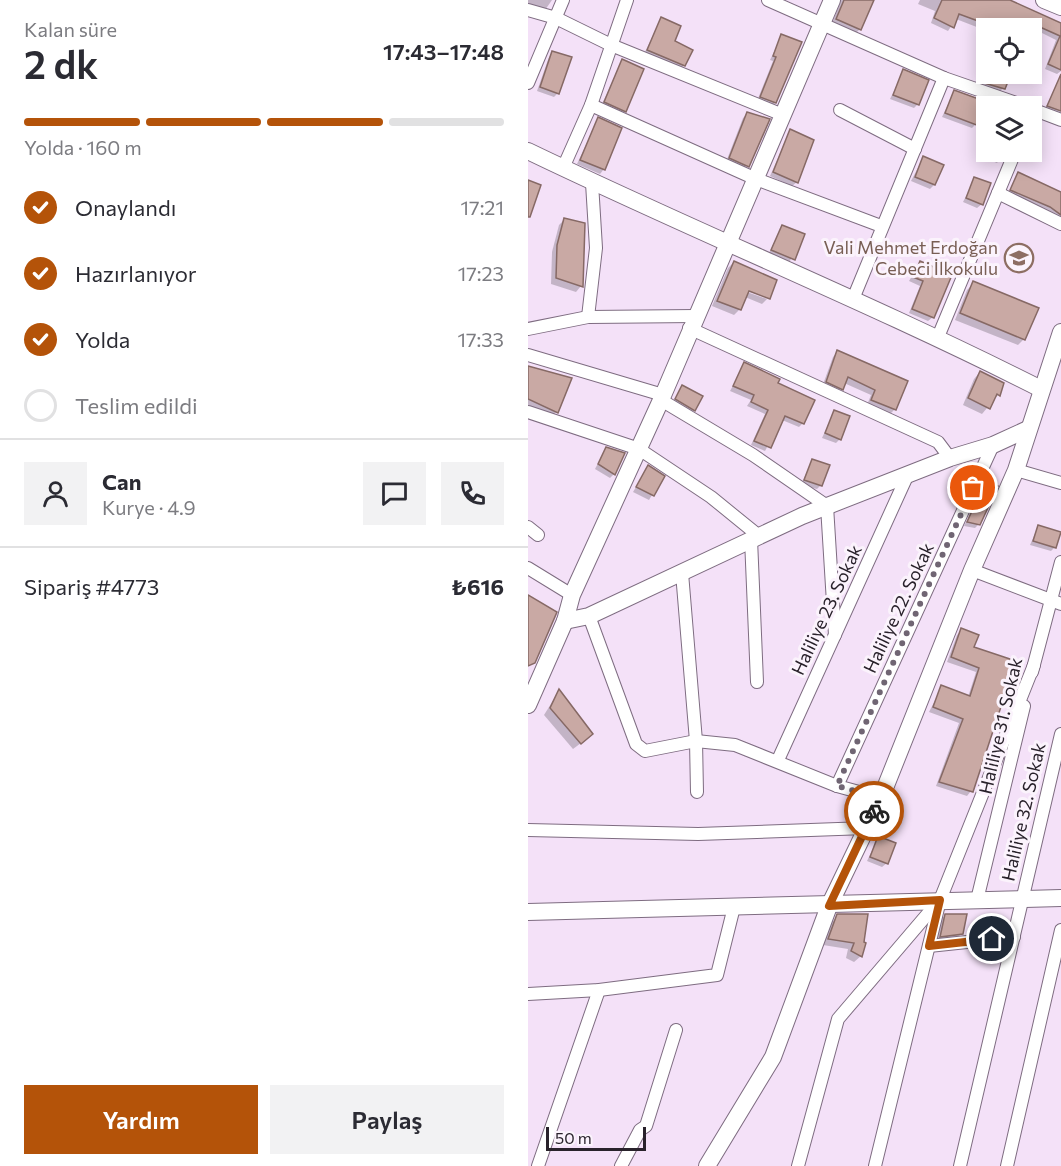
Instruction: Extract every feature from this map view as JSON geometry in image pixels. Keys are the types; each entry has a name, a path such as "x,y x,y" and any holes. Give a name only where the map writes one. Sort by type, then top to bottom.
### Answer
{"street":[{"path":"528,83 563,0"},
{"path":"563,168 591,105 627,0"},
{"path":"768,0 944,78 996,96"},
{"path":"530,694 565,621 572,595 662,397 832,0"},
{"path":"1044,0 1061,7"},
{"path":"528,10 556,18 611,45 783,115"},
{"path":"853,299 880,226 944,78"},
{"path":"591,105 756,179 880,226"},
{"path":"840,110 915,149"},
{"path":"1042,113 1061,120"},
{"path":"528,151 726,244 938,337 1041,389"},
{"path":"938,337 1011,162"},
{"path":"588,317 596,248 592,183"},
{"path":"998,193 1061,224"},
{"path":"528,329 588,317 693,322 938,442 950,458"},
{"path":"706,1166 773,1056 829,906 880,798 972,570 1016,470 1061,332"},
{"path":"528,355 662,397 827,506"},
{"path":"528,412 639,448 711,497 755,538 757,682"},
{"path":"565,621 589,616 827,506 950,458 993,445 1028,429"},
{"name":"Haliliye 22. Sokak","path":"837,786 993,445"},
{"path":"1016,470 1061,483"},
{"name":"Haliliye 23. Sokak","path":"778,760 908,474"},
{"path":"827,506 836,635"},
{"name":"Haliliye 31. Sokak","path":"978,900 1034,664 1055,602 1061,561"},
{"path":"528,568 572,595"},
{"path":"972,570 1055,602"},
{"path":"682,573 696,741 697,792"},
{"path":"589,616 636,744 645,751 696,741 735,745 778,760 837,786 880,798"},
{"path":"875,1166 940,900 1034,664"},
{"name":"Haliliye 32. Sokak","path":"960,1166 1061,734"},
{"path":"528,830 698,834 866,828"},
{"path":"528,912 829,906 940,900 1061,898"},
{"path":"798,1166 837,1019 940,900"},
{"path":"528,994 599,990 717,975 734,907"},
{"path":"1007,1166 1061,930"},
{"path":"929,946 1014,937"},
{"path":"538,1166 599,990"},
{"path":"621,1166 640,1130 646,1126 676,1030"}],"building":[{"path":"844,0 874,0 861,30 836,19"},
{"path":"942,0 1010,0 1061,23 1061,70 1048,64 1060,36 1042,28 1042,18 976,18 976,20 959,14 954,28 934,18"},
{"path":"661,17 681,26 675,41 693,50 685,66 647,50"},
{"path":"781,34 802,42 776,103 760,97 776,57 773,56"},
{"path":"552,51 572,57 559,94 540,87"},
{"path":"622,59 644,69 626,112 604,102"},
{"path":"903,69 929,80 919,105 893,95"},
{"path":"1061,74 1061,111 1047,106"},
{"path":"988,84 1007,84 1005,89"},
{"path":"954,90 976,98 976,125 945,113"},
{"path":"747,112 770,119 749,167 729,158"},
{"path":"598,117 622,128 605,170 580,160"},
{"path":"790,129 814,140 798,183 773,172"},
{"path":"923,156 944,165 935,185 915,177"},
{"path":"1018,172 1061,192 1061,215 1050,207 1010,190"},
{"path":"974,177 991,183 983,205 966,198"},
{"path":"528,180 541,185 530,217 528,217"},
{"path":"564,218 585,223 583,287 556,278 557,245"},
{"path":"782,225 805,234 795,260 771,250"},
{"path":"734,261 777,280 770,299 749,291 741,310 717,301"},
{"path":"920,261 952,275 934,318 912,309 923,281 913,277"},
{"path":"973,281 1039,308 1025,340 960,313"},
{"path":"837,350 908,381 896,410 871,400 875,390 848,377 843,390 826,382"},
{"path":"744,362 780,379 778,383 815,400 804,424 785,416 771,448 754,441 768,410 751,402 754,395 733,386"},
{"path":"528,366 572,378 558,413 528,399"},
{"path":"980,371 1004,383 1000,396 997,394 990,409 968,398"},
{"path":"682,385 703,396 695,411 675,399"},
{"path":"834,410 850,416 841,440 825,433"},
{"path":"606,447 625,453 615,475 598,464"},
{"path":"812,459 830,465 822,486 804,480"},
{"path":"648,465 665,476 654,496 636,487"},
{"path":"986,480 998,486 980,525 967,522"},
{"path":"1038,525 1061,532 1056,548 1033,541"},
{"path":"528,595 557,612 535,663 528,666"},
{"path":"961,628 979,635 974,647 1016,661 973,792 939,782 963,719 933,707 941,685 970,696 979,668 951,657"},
{"path":"559,689 593,734 581,744 550,708"},
{"path":"878,836 896,843 888,864 870,857"},
{"path":"837,914 868,914 864,942 866,943 862,957 851,951 854,943 828,939"},
{"path":"945,914 967,914 963,934 940,937"}],"way so far":[{"path":"874,811 880,798 837,786 973,488"}],"place":[{"name":"Vali Mehmet Erdoğan Cebeci İlkokulu","path":"1019,258"}],"route":[{"path":"874,811 829,906 940,900 929,946 992,939"}]}
